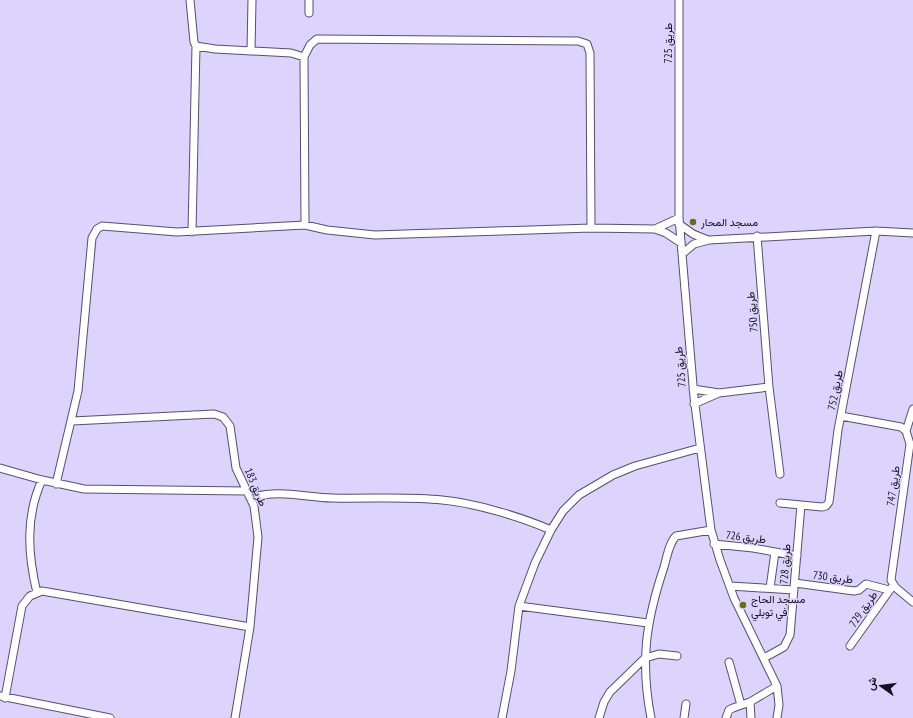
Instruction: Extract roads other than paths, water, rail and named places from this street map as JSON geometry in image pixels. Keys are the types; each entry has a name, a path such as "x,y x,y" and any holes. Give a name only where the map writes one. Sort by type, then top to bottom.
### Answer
{"street":[{"path":"190,0 194,42 196,46 192,232"},
{"path":"251,51 252,0"},
{"path":"309,0 309,13"},
{"name":"طريق 725","path":"678,0 679,221 694,404 711,530 714,544 730,586 776,686 779,705 777,718"},
{"path":"305,224 304,57 310,44 317,39 578,41 587,44 590,53 591,228"},
{"path":"196,46 214,49 291,53 304,57"},
{"path":"56,484 78,391 92,238 94,233 102,226 164,232 192,232 305,224 327,230 375,235 591,228 655,229 679,221 693,234 709,240"},
{"path":"655,229 671,236 681,243"},
{"path":"682,254 694,244 709,240 757,236 876,231 913,233"},
{"name":"طريق 752","path":"780,503 822,508 829,502 835,450 876,231"},
{"name":"طريق 750","path":"757,236 769,387 780,474"},
{"path":"693,389 719,393 769,387"},
{"path":"694,404 719,393"},
{"path":"841,416 892,425 906,431 913,409"},
{"name":"طريق 183","path":"72,421 218,415 227,420 230,426 236,468 256,514 258,537 250,627 235,718"},
{"name":"طريق 747","path":"891,588 910,444 906,431"},
{"path":"502,718 511,671 519,606 535,563 551,530 563,511 579,495 598,483 635,466 700,448"},
{"path":"0,468 56,484 84,489 246,491"},
{"path":"36,592 32,569 30,527 34,497 42,480"},
{"path":"250,498 279,493 333,498 444,500 499,512 551,530"},
{"name":"طريق 728","path":"764,658 780,650 789,639 801,505"},
{"path":"651,718 646,686 646,658 648,623 658,586 674,538 679,534 711,530"},
{"name":"طريق 726","path":"714,544 797,556"},
{"name":"طريق 726","path":"770,588 775,552"},
{"name":"طريق 730","path":"730,586 770,588 794,586 856,591 866,584 891,588"},
{"path":"891,588 913,602"},
{"name":"طريق 729","path":"850,646 891,588"},
{"path":"110,718 3,697 20,613 26,600 36,592 42,590 250,627"},
{"path":"519,606 648,623"},
{"path":"598,718 604,702 610,692 646,658 659,654 677,656"},
{"path":"729,662 741,705"},
{"path":"726,718 729,710 750,702 776,686"},
{"path":"750,702 751,718"},
{"path":"684,718 686,704"},
{"path":"66,718 68,710"}],"place":[{"name":"مسجد المحار","path":"693,222"},
{"name":"مسجد الحاج في توبلي","path":"743,605"}]}
